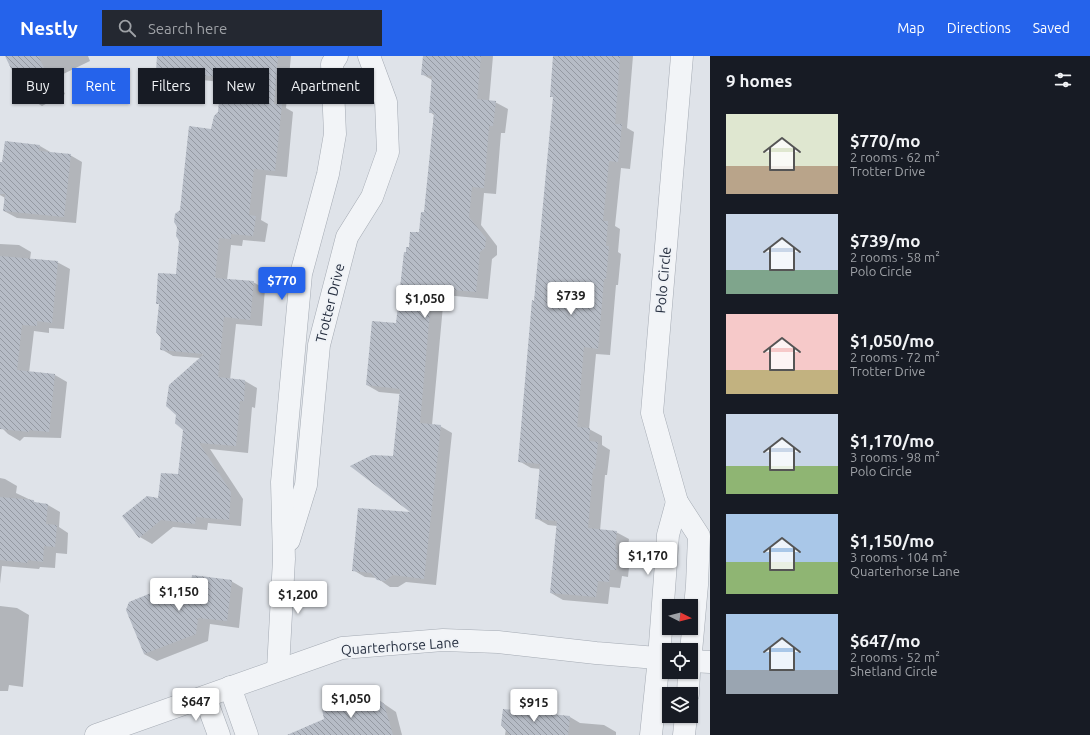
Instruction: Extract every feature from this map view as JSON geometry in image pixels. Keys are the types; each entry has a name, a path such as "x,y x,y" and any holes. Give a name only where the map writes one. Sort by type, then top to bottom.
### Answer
{"street":[{"name":"Trotter Drive","path":"278,669 284,559 282,482 301,274 328,174 336,134 332,64 337,56"},
{"name":"Trotter Drive","path":"284,559 306,485 319,346 347,237 372,197 388,152 386,102 369,56"},
{"name":"Polo Circle","path":"682,56 652,413 677,502 699,536 697,586 692,643"},
{"path":"664,643 668,535 677,502"},
{"name":"Quarterhorse Lane","path":"96,735 230,688 278,669 342,648 443,640 498,642 662,658"},
{"path":"698,661 710,662"},
{"path":"651,735 662,670"},
{"path":"230,688 247,735"},
{"path":"205,697 219,735"},
{"path":"684,735 685,723"}],"building":[{"path":"5,56 38,56 44,68 12,68 12,71"},
{"path":"157,56 278,56 274,104 282,104 275,171 254,169 249,215 256,216 253,236 231,234 231,239 219,238 215,278 254,281 250,320 224,317 218,377 245,380 244,401 240,401 236,446 199,443 231,492 229,520 196,517 195,524 161,520 139,538 122,516 147,496 158,498 161,473 178,474 183,430 175,423 176,415 166,406 169,385 204,354 160,350 161,338 156,332 159,304 156,304 158,273 176,274 179,241 176,236 177,227 174,222 175,214 180,210 189,126 211,129 214,116 218,112 219,104 269,104 269,68 213,68 213,76 205,76 205,68 156,68"},
{"path":"423,56 481,56 477,99 496,101 493,126 489,126 484,188 472,187 469,217 486,238 485,248 480,252 476,292 432,288 420,423 441,425 424,579 393,575 385,581 377,580 371,573 352,571 358,508 410,512 350,466 372,455 393,456 400,389 366,385 372,321 396,323 404,252 406,252 406,247 409,247 410,232 419,232 421,212 424,212 434,113 429,113 432,76 421,75"},
{"path":"553,56 620,56 615,124 622,124 618,162 609,161 603,221 608,221 606,246 609,246 606,279 604,279 598,349 584,347 577,427 590,428 589,441 598,442 595,469 593,469 588,528 617,531 615,549 618,550 616,570 610,570 609,582 598,581 596,597 550,593 557,521 535,519 540,464 518,462 532,300 534,301 553,97 550,97"},
{"path":"5,141 40,145 39,151 71,154 64,217 3,211 5,194 0,194 0,162 2,162"},
{"path":"0,256 58,261 52,323 37,321 37,326 22,325 17,370 55,374 49,432 29,430 29,432 0,429"},
{"path":"0,497 34,500 34,502 48,504 46,524 57,525 55,547 44,546 43,562 28,560 27,563 0,560"},
{"path":"192,575 232,580 227,621 198,618 196,634 144,654 126,610 129,602 151,593 154,601 191,587"},
{"path":"331,693 348,703 374,696 384,704 393,735 287,735 324,719 322,709"},
{"path":"503,709 570,716 568,735 510,735 501,725"}]}
